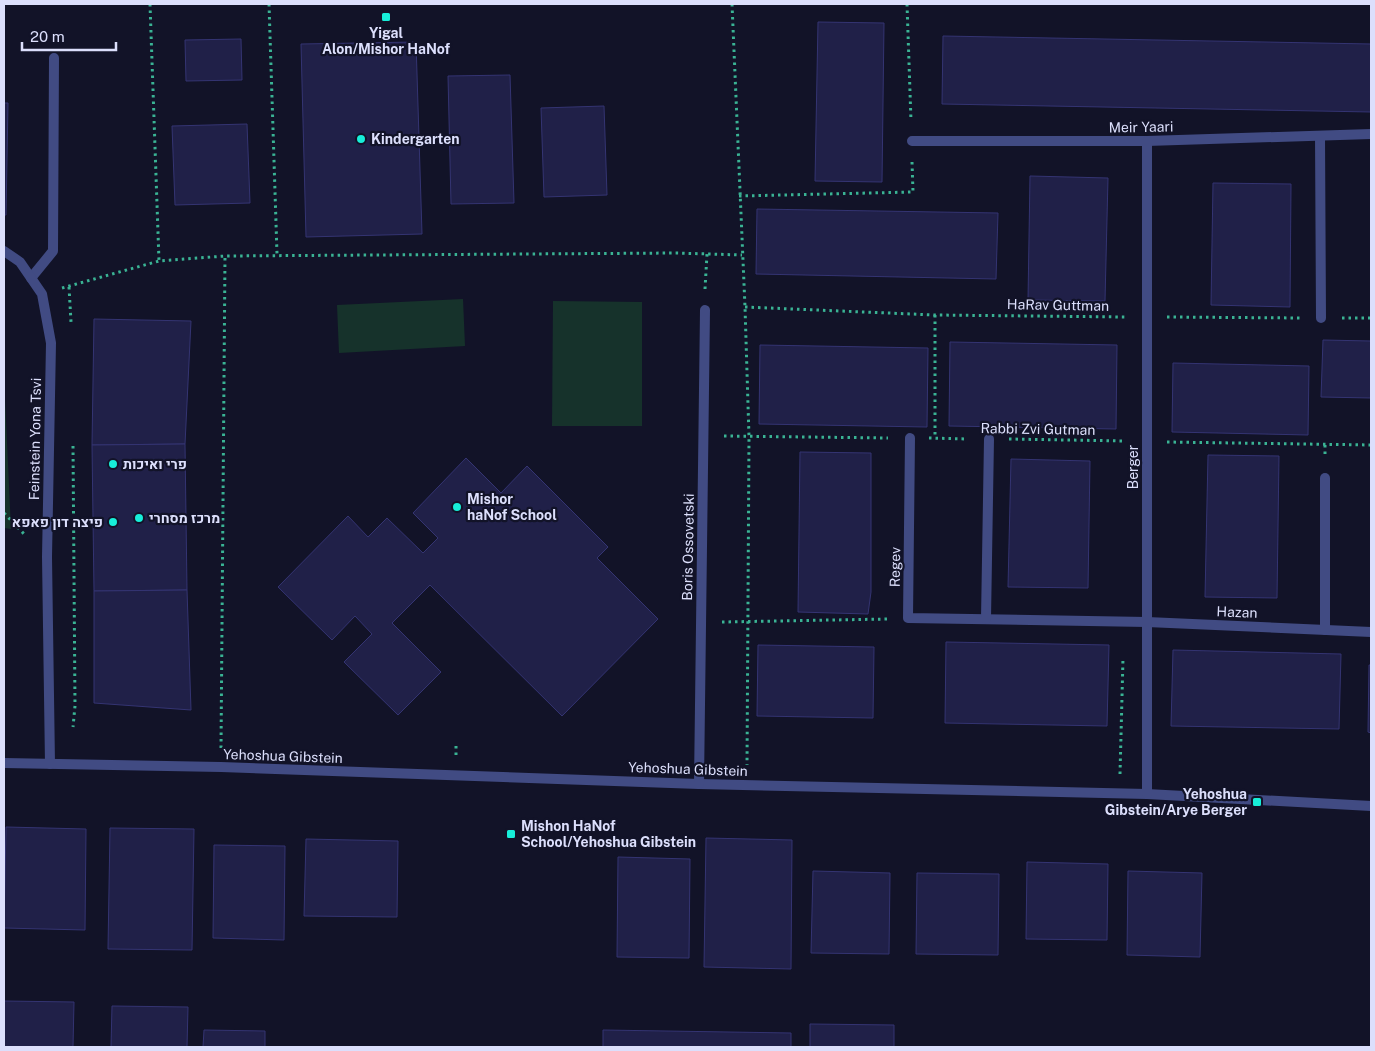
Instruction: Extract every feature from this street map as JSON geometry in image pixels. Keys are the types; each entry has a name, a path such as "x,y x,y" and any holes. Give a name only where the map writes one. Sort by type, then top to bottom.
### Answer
{"street":[{"path":"31,278 53,251 54,58"},
{"name":"Meir Yaari","path":"912,142 1147,141 1371,134"},
{"path":"1320,136 1321,318"},
{"name":"Berger","path":"1147,141 1147,794"},
{"name":"Feinstein Yona Tsvi","path":"4,250 20,262 42,294 51,343 47,557 50,764"},
{"name":"Boris Ossovetski","path":"699,784 705,310"},
{"name":"Regev","path":"908,618 910,438"},
{"path":"986,619 989,439"},
{"path":"1325,478 1325,630"},
{"path":"908,618 1147,622"},
{"name":"Hazan","path":"1147,622 1371,632"},
{"name":"Yehoshua Gibstein","path":"4,763 221,767 699,784 1147,794 1371,806"}],"path":[{"path":"150,4 158,261"},
{"path":"269,4 277,254"},
{"path":"732,4 749,437 747,785"},
{"path":"739,196 913,192 907,4"},
{"path":"42,294 158,261 225,256 277,254 742,255"},
{"path":"705,310 707,254"},
{"path":"221,767 225,256"},
{"path":"69,286 71,326"},
{"name":"HaRav Guttman","path":"745,307 935,315 1371,318"},
{"path":"935,315 935,438"},
{"name":"Rabbi Zvi Gutman","path":"704,435 1371,445"},
{"path":"73,446 75,706"},
{"path":"701,621 748,622 908,618"},
{"path":"1119,794 1125,622"}],"green space":[{"path":"463,299 465,346 339,353 337,305"},
{"path":"553,301 642,302 642,426 552,426"},
{"path":"4,377 11,529 4,528"}],"building":[{"path":"818,22 884,23 882,182 815,181"},
{"path":"943,36 1371,44 1371,112 942,104"},
{"path":"241,39 242,80 186,81 185,40"},
{"name":"Kindergarten","path":"416,42 422,234 306,237 301,44"},
{"path":"510,75 514,203 451,204 448,76"},
{"path":"4,103 8,103 6,215 4,215"},
{"path":"604,106 607,195 544,197 541,108"},
{"path":"247,124 250,203 175,205 172,126"},
{"path":"1030,176 1108,178 1105,301 1028,300"},
{"path":"1213,183 1291,184 1290,307 1211,305"},
{"path":"757,209 998,213 996,279 756,274"},
{"path":"94,319 191,321 185,444 92,445"},
{"path":"1323,340 1371,341 1371,398 1321,397"},
{"path":"950,342 1117,345 1116,429 949,426"},
{"path":"760,345 928,348 927,427 759,424"},
{"path":"1173,363 1309,366 1308,435 1172,432"},
{"name":"מרכז מסחרי","path":"185,444 187,590 94,591 92,445"},
{"path":"800,452 871,453 871,592 868,614 798,612"},
{"path":"1208,455 1279,456 1277,598 1205,597"},
{"path":"466,458 501,493 527,466 608,547 597,558 658,619 562,716 430,585 392,623 441,672 398,715 344,662 372,634 355,616 332,640 278,587 348,516 368,537 387,518 423,553 438,538 413,513"},
{"path":"1011,459 1090,461 1088,588 1008,587"},
{"path":"187,590 191,710 94,703 94,591"},
{"path":"946,642 1109,645 1107,726 945,723"},
{"path":"758,645 874,647 873,718 757,716"},
{"path":"1173,650 1341,654 1339,729 1171,726"},
{"path":"1369,665 1371,665 1371,733 1368,732"},
{"path":"6,827 86,829 85,930 4,928"},
{"path":"110,828 194,829 192,950 108,949"},
{"path":"706,838 792,840 791,969 704,967"},
{"path":"306,839 398,841 397,917 304,916"},
{"path":"214,845 285,846 284,940 213,938"},
{"path":"618,857 690,859 689,958 617,957"},
{"path":"1027,862 1108,864 1107,940 1026,939"},
{"path":"813,871 890,873 889,954 811,953"},
{"path":"1128,871 1202,873 1200,957 1127,955"},
{"path":"917,873 999,874 998,955 916,954"},
{"path":"4,1001 74,1002 73,1047 4,1047"},
{"path":"112,1006 188,1007 187,1047 111,1047"},
{"path":"810,1024 894,1025 894,1047 810,1047"},
{"path":"204,1030 265,1031 265,1047 203,1047"},
{"path":"603,1030 791,1033 791,1047 603,1047"}],"place":[{"name":"Yigal Alon/Mishor HaNof","path":"386,17"},
{"name":"Kindergarten","path":"361,139"},
{"name":"פרי ואיכות","path":"113,464"},
{"name":"Mishor haNof School","path":"457,507"},
{"name":"מרכז מסחרי","path":"139,518"},
{"name":"פיצה דון פאפא","path":"113,522"},
{"name":"Yehoshua Gibstein/Arye Berger","path":"1257,802"},
{"name":"Mishon HaNof School/Yehoshua Gibstein","path":"511,834"}]}
